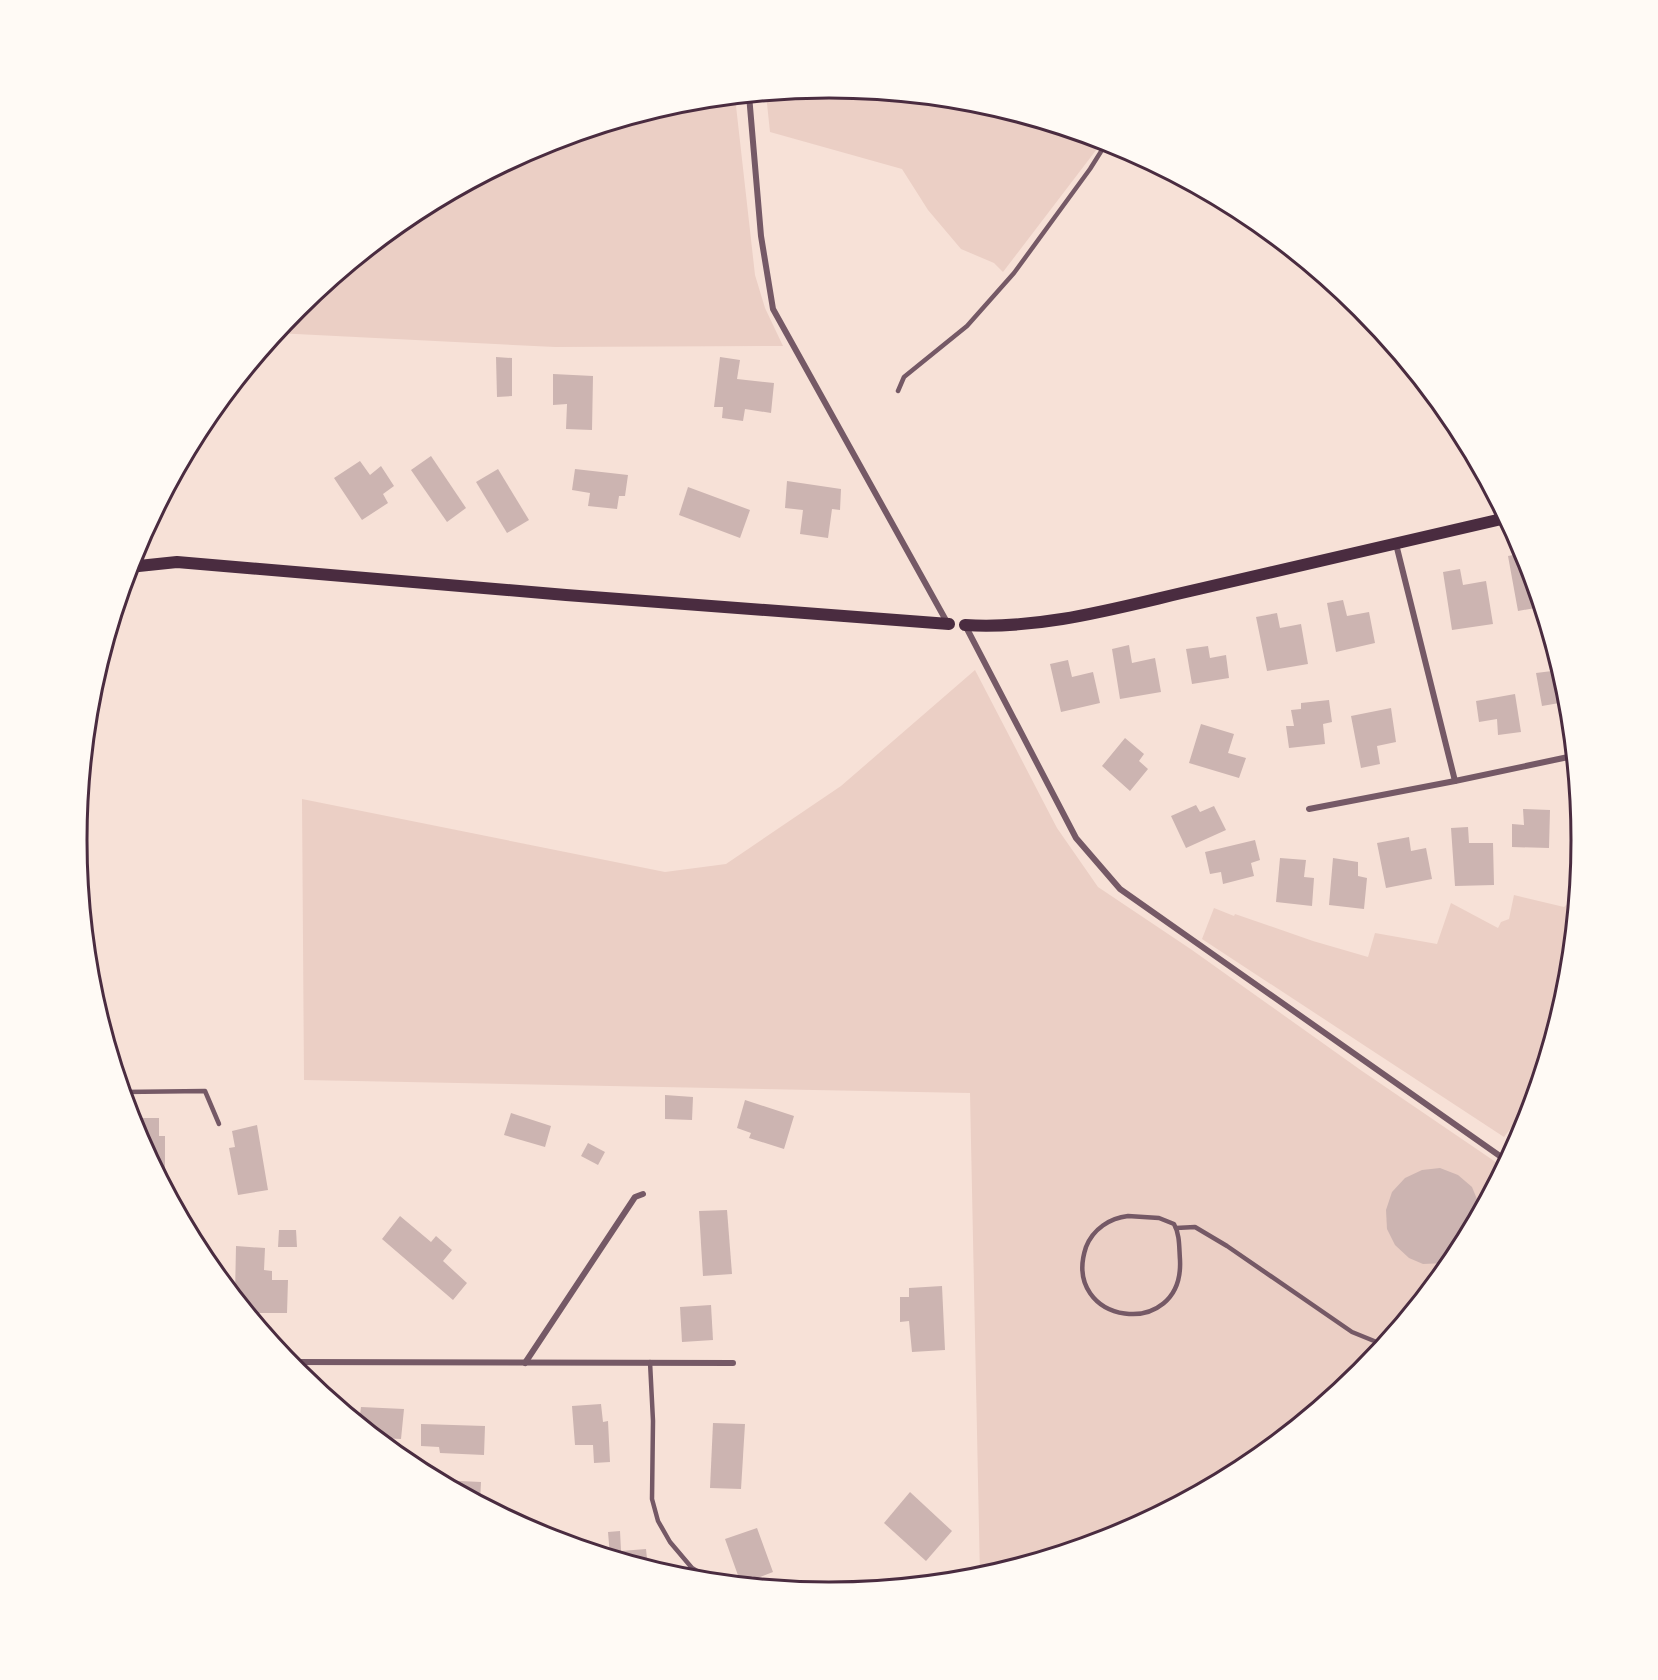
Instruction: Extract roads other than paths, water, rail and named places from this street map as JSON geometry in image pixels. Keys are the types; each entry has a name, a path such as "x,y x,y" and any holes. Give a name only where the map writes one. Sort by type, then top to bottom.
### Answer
{"main road":[{"path":"965,625 991,627 1021,625 1093,613 1498,520"},
{"path":"139,566 177,562 566,596 949,624"}],"street":[{"path":"750,103 761,236 773,309 949,624"},
{"path":"1396,544 1455,781"},
{"path":"965,625 1076,838 1120,890 1500,1155"},
{"path":"1309,809 1566,757"},
{"path":"525,1363 634,1197 643,1194"},
{"path":"301,1362 733,1363"}],"lane":[{"path":"898,392 904,377 967,326 1014,273 1102,150"},
{"path":"131,1092 205,1091 219,1124"},
{"path":"1128,1216 1159,1218 1174,1224 1176,1228 1179,1233 1181,1272 1174,1291 1161,1305 1144,1314 1124,1315 1106,1308 1092,1295 1084,1281 1082,1258 1089,1240 1102,1226 1119,1217 1128,1216"},
{"path":"1176,1228 1196,1227 1352,1332 1375,1342"},
{"path":"650,1362 653,1421 652,1499 658,1521 670,1542 695,1570"}]}
